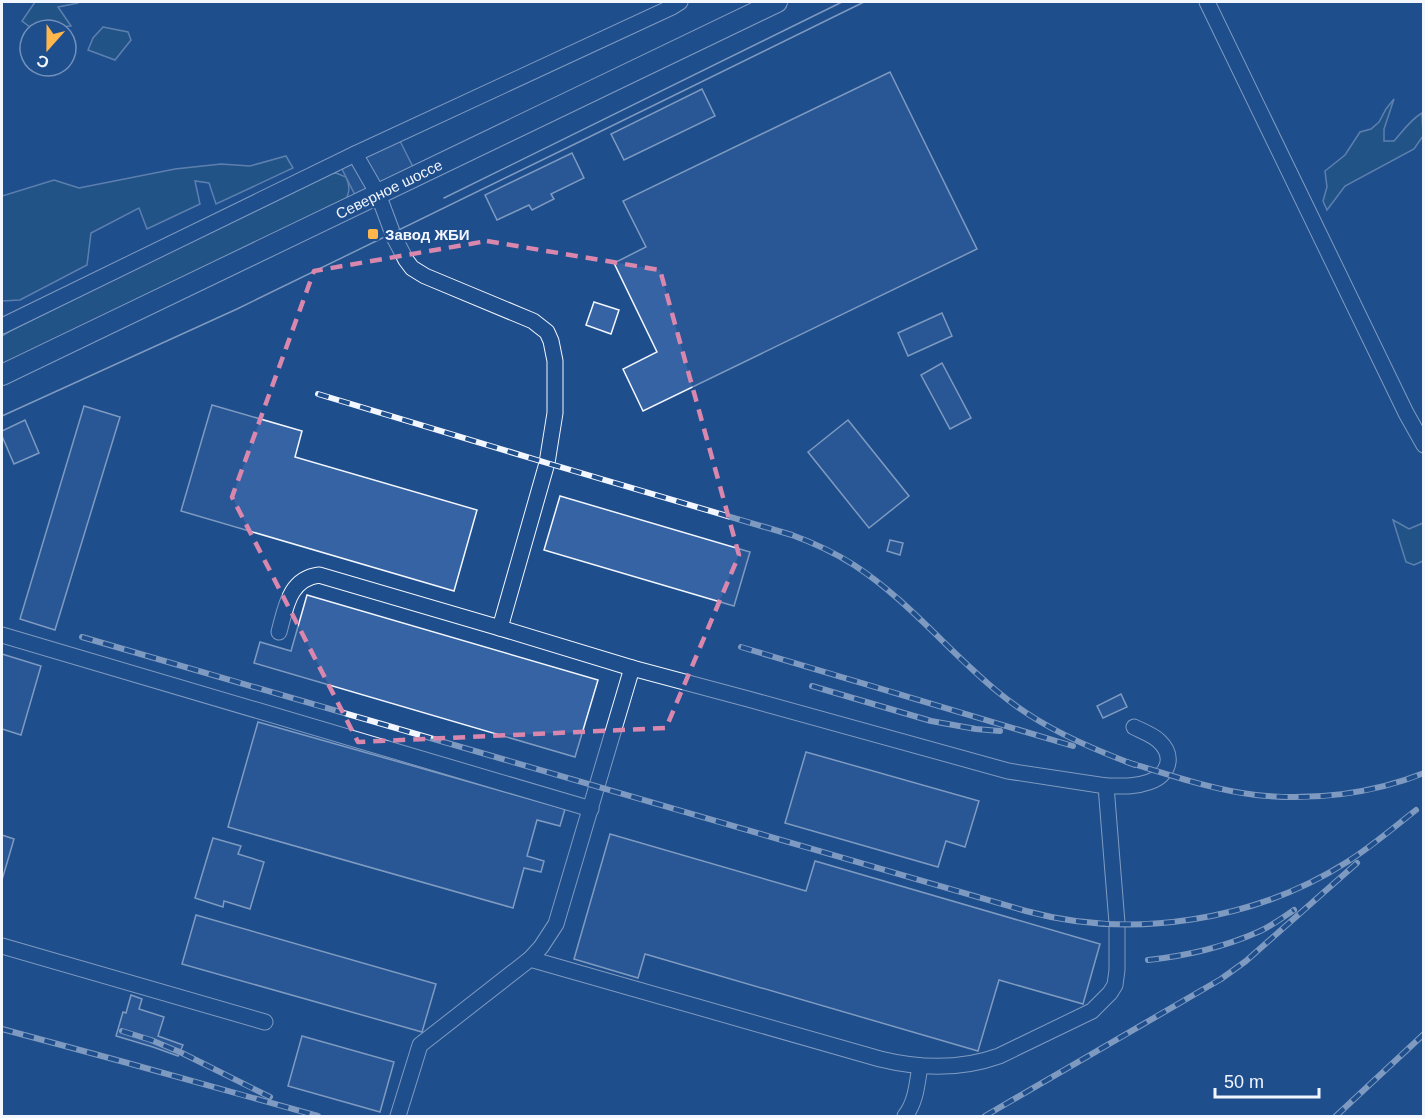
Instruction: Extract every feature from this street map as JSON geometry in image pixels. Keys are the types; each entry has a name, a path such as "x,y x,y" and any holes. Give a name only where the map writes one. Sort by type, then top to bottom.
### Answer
{"main road":[{"name":"Северное шоссе","path":"2,375 777,2"}],"lane":[{"path":"2,327 355,154 680,2"},
{"path":"1207,2 1406,413 1424,445"},
{"path":"355,154 378,194 394,237 412,268 425,276 533,321 547,332 551,341 555,361 555,413 547,463 500,628"},
{"path":"279,632 290,596 296,586 312,576 319,576 632,668 1008,771 1106,786 1128,786 1148,782 1156,779 1167,766 1168,756 1161,742 1134,727"},
{"path":"2,635 591,809"},
{"path":"398,1116 420,1045 530,959 545,942 556,924 632,668"},
{"path":"530,959 903,1065 968,1065 999,1056 1092,1011 1115,985 1117,923 1106,786"},
{"path":"2,946 265,1022"},
{"path":"905,1116 912,1107 920,1066"}],"highlighted area":[{"path":"487,241 660,270 739,555 666,728 358,742 232,497 314,271"}],"shaded area":[{"path":"35,2 79,2 58,7 66,18 24,18"},
{"path":"103,27 128,32 131,40 115,60 88,50 93,38"},
{"path":"1394,99 1384,129 1384,141 1394,141 1410,122 1422,113 1423,136 1414,149 1345,186 1327,210 1323,201 1327,187 1325,171 1345,155 1360,132 1371,129 1379,122"},
{"path":"399,139 413,167 355,195 341,167"},
{"path":"286,156 293,168 216,204 209,183 195,181 200,204 147,229 139,208 91,233 87,265 20,300 2,301 2,196 54,180 79,188 175,169 221,164 250,166"},
{"path":"336,173 346,177 349,186 345,201 2,367 2,336 10,331 322,175"},
{"path":"1393,520 1409,529 1423,523 1423,561 1414,565 1406,562"}],"building":[{"path":"890,72 977,249 643,411 623,369 657,352 614,263 646,247 623,201"},
{"path":"702,89 715,116 624,160 611,134"},
{"path":"572,153 584,178 551,194 554,199 532,210 529,205 497,220 485,195"},
{"path":"594,302 619,310 611,334 586,325"},
{"path":"942,313 952,336 908,356 898,333"},
{"path":"942,363 971,418 950,429 921,375"},
{"path":"212,405 302,431 295,457 477,510 454,591 181,511"},
{"path":"84,406 120,417 55,630 20,619"},
{"path":"25,420 39,453 14,464 2,431"},
{"path":"848,420 909,496 869,528 808,452"},
{"path":"560,496 750,552 734,606 544,550"},
{"path":"890,540 903,543 900,555 887,551"},
{"path":"307,595 598,680 575,757 254,663 260,642 291,651"},
{"path":"2,654 41,666 21,735 2,729"},
{"path":"1121,694 1127,707 1103,718 1097,706"},
{"path":"258,722 565,809 560,826 537,820 527,856 544,861 541,872 524,868 513,908 228,827"},
{"path":"806,752 979,801 965,847 946,841 938,867 785,823"},
{"path":"610,834 806,891 815,861 1100,944 1083,1004 999,980 978,1051 645,954 638,978 574,959"},
{"path":"2,835 14,839 2,880"},
{"path":"213,838 241,846 238,854 264,862 250,909 224,901 223,907 195,898"},
{"path":"196,915 436,984 422,1032 182,964"},
{"path":"131,995 142,999 139,1009 164,1017 158,1036 183,1045 178,1056 116,1036"},
{"path":"302,1036 394,1062 380,1112 288,1086"}],"tram line":[{"path":"444,198 842,2"},
{"path":"2,416 237,309 864,2"}],"railway":[{"path":"318,394 792,535 832,552 874,579 892,594 980,676 1014,704 1063,734 1135,765"},
{"path":"82,637 1026,911 1066,920 1108,924 1150,924 1191,920 1273,899 1347,862 1416,810"},
{"path":"741,647 1073,746"},
{"path":"812,686 931,721 1000,731"},
{"path":"1127,762 1224,790 1277,797 1320,796 1363,791 1424,773"},
{"path":"985,1116 1221,979 1246,961 1357,863"},
{"path":"1148,960 1176,956 1232,942 1262,930 1294,910"},
{"path":"2,1029 318,1116"},
{"path":"122,1031 182,1053 270,1097"},
{"path":"1336,1116 1424,1034"}],"place":[{"name":"Завод ЖБИ","path":"373,234"}]}
